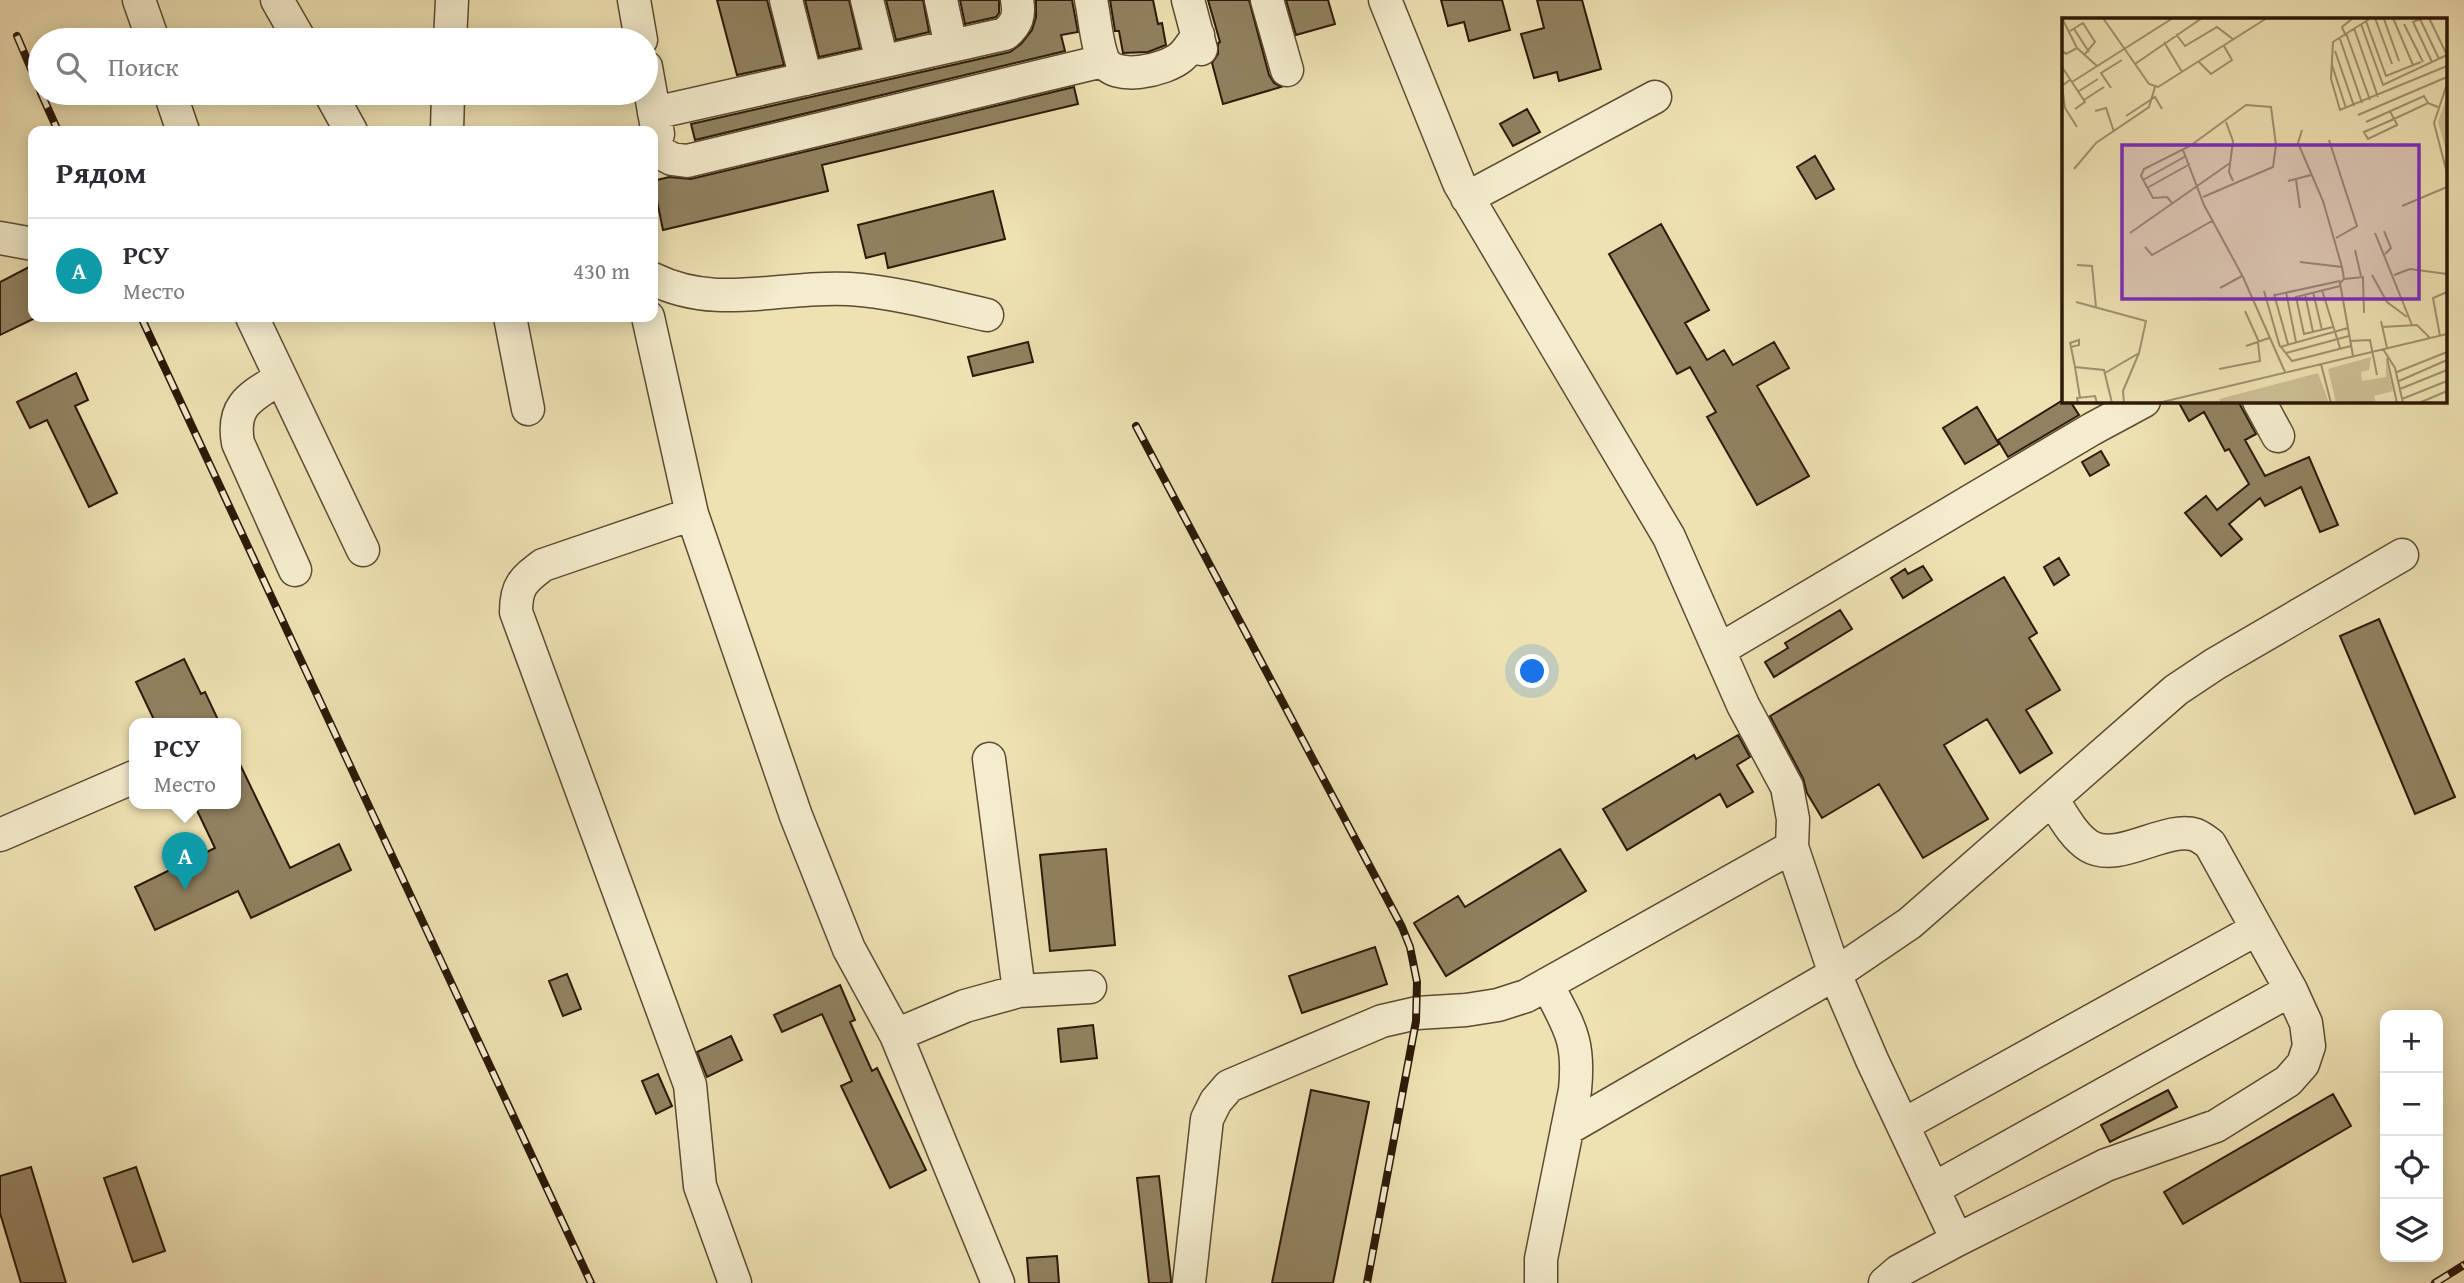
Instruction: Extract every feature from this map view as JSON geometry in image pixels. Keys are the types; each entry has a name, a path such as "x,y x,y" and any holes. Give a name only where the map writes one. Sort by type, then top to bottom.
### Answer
{"lane":[{"path":"139,0 149,28"},
{"path":"277,0 293,28"},
{"path":"451,28 452,0"},
{"path":"634,0 639,28"},
{"path":"786,0 806,79"},
{"path":"867,0 882,61"},
{"path":"941,0 951,46"},
{"path":"654,113 1005,34 1014,27 1018,18 1017,0"},
{"path":"1091,0 1103,61 1113,70 1124,72 1170,65 1200,42 1188,0"},
{"path":"1268,0 1287,70"},
{"path":"1385,0 1441,142 1467,198 1669,537 1743,705 1787,787 1793,819 1792,847 1835,974 1854,1022 1957,1240"},
{"path":"658,154 687,161 1103,61"},
{"path":"1467,198 1655,97"},
{"path":"174,105 181,126"},
{"path":"337,105 348,126"},
{"path":"447,126 448,105"},
{"path":"653,105 656,126"},
{"path":"0,238 28,243"},
{"path":"658,282 705,296 849,289 987,315"},
{"path":"254,322 363,550"},
{"path":"511,322 528,409"},
{"path":"649,322 692,514 810,852 849,949 896,1035 998,1283"},
{"path":"281,378 249,397 237,417 236,431 238,443 295,570"},
{"path":"1719,650 2142,402"},
{"path":"2260,402 2278,436"},
{"path":"692,514 543,565 526,578 516,593 516,612 690,1085 700,1186 734,1283"},
{"path":"1567,1129 1835,974 1910,923 2176,690 2215,664 2402,555"},
{"path":"989,760 1019,991"},
{"path":"0,835 129,779"},
{"path":"1885,1283 1899,1271 1957,1240 2106,1165 2216,1126 2288,1082 2303,1064 2309,1045 2306,1023 2291,990 2210,844 2195,835 2173,835 2130,847 2090,847 2075,833 2052,799"},
{"path":"1189,1283 1207,1119 1216,1101 1229,1086 1382,1021 1417,1013 1466,1010 1526,996 1792,847"},
{"path":"1903,1125 2257,929"},
{"path":"1541,1283 1541,1259 1578,1062 1574,1037 1548,984"},
{"path":"896,1035 965,1006 1019,991 1090,987"},
{"path":"1933,1189 2291,990"}],"building":[{"path":"717,0 767,0 784,65 737,75"},
{"path":"805,0 849,0 860,48 819,57"},
{"path":"886,0 923,0 929,32 896,40"},
{"path":"960,0 999,0 999,13 996,17 965,24"},
{"path":"1036,0 1072,0 1078,32 1061,35 1065,51 695,140 691,124 1010,52 1021,44 1032,30 1036,17"},
{"path":"1110,0 1153,0 1158,24 1162,23 1166,45 1148,52 1123,53 1119,31 1115,31"},
{"path":"1208,0 1249,0 1269,75 1274,83 1281,87 1223,104 1212,63 1218,54 1220,42"},
{"path":"1286,0 1328,0 1335,24 1296,35"},
{"path":"1441,0 1502,0 1510,30 1469,41 1464,22 1448,26"},
{"path":"1537,0 1582,0 1601,69 1559,81 1557,72 1534,78 1521,34 1544,28"},
{"path":"1074,87 1078,104 822,165 828,191 663,230 658,206 658,180 669,177 691,179"},
{"path":"1527,109 1540,132 1513,146 1500,124"},
{"path":"1815,156 1834,189 1816,199 1797,167"},
{"path":"993,191 1005,239 888,268 885,253 866,258 858,225"},
{"path":"1661,224 1709,310 1685,323 1707,360 1724,350 1733,365 1774,342 1789,368 1757,386 1809,476 1757,505 1707,417 1716,412 1690,367 1677,374 1609,254"},
{"path":"28,268 28,321 0,335 0,282"},
{"path":"1028,342 1033,362 973,376 968,357"},
{"path":"76,373 88,400 75,406 117,493 89,507 47,420 30,428 17,402"},
{"path":"2062,401 2071,402 2079,415 2008,457 1998,440"},
{"path":"2179,402 2239,402 2256,434 2245,440 2265,476 2309,457 2338,525 2320,532 2301,487 2265,506 2260,498 2229,524 2242,539 2221,556 2185,513 2206,496 2217,510 2249,484 2229,449 2225,451 2204,412 2189,421"},
{"path":"1977,407 1999,444 1965,464 1943,428"},
{"path":"2101,451 2109,465 2090,476 2082,462"},
{"path":"2059,558 2069,575 2054,585 2044,567"},
{"path":"1923,566 1932,580 1903,598 1891,578 1905,569 1908,574"},
{"path":"2004,577 2037,633 2029,638 2060,690 2026,710 2052,753 2020,773 1987,719 1944,745 1988,819 1923,858 1879,784 1822,818 1770,716"},
{"path":"1840,610 1852,629 1774,677 1765,662 1788,648 1785,643"},
{"path":"2379,619 2455,797 2415,814 2340,636"},
{"path":"184,659 201,694 205,692 217,718 153,718 136,682"},
{"path":"1738,735 1750,757 1737,765 1753,792 1727,807 1720,794 1627,850 1603,809 1694,755 1696,759"},
{"path":"241,766 290,868 339,844 351,870 251,918 238,891 155,930 135,887 215,848 196,809 241,809"},
{"path":"1106,849 1115,945 1050,951 1040,855"},
{"path":"1560,849 1586,891 1446,976 1414,923 1458,896 1465,907"},
{"path":"1375,947 1387,984 1302,1013 1289,976"},
{"path":"567,974 581,1009 563,1016 549,981"},
{"path":"840,985 855,1020 850,1022 872,1071 877,1068 926,1170 890,1188 841,1086 852,1081 822,1014 782,1032 774,1015"},
{"path":"1093,1025 1097,1058 1061,1062 1058,1029"},
{"path":"731,1036 742,1060 707,1077 697,1052"},
{"path":"658,1074 672,1106 656,1114 642,1081"},
{"path":"1311,1090 1369,1102 1333,1283 1272,1283"},
{"path":"2168,1090 2177,1107 2110,1142 2101,1125"},
{"path":"2333,1094 2351,1126 2183,1224 2164,1192"},
{"path":"31,1167 66,1283 21,1283 0,1213 0,1176"},
{"path":"136,1167 165,1251 133,1262 104,1178"},
{"path":"1159,1176 1171,1283 1149,1283 1137,1178"},
{"path":"1057,1256 1059,1283 1029,1283 1027,1258"}],"railway":[{"path":"17,36 28,62"},
{"path":"46,105 56,126"},
{"path":"143,322 591,1283"},
{"path":"1136,426 1402,927 1410,947 1417,982 1416,1021 1367,1283"},
{"path":"2435,1283 2464,1265"}],"place":[{"name":"РСУ","path":"185,890"}]}
